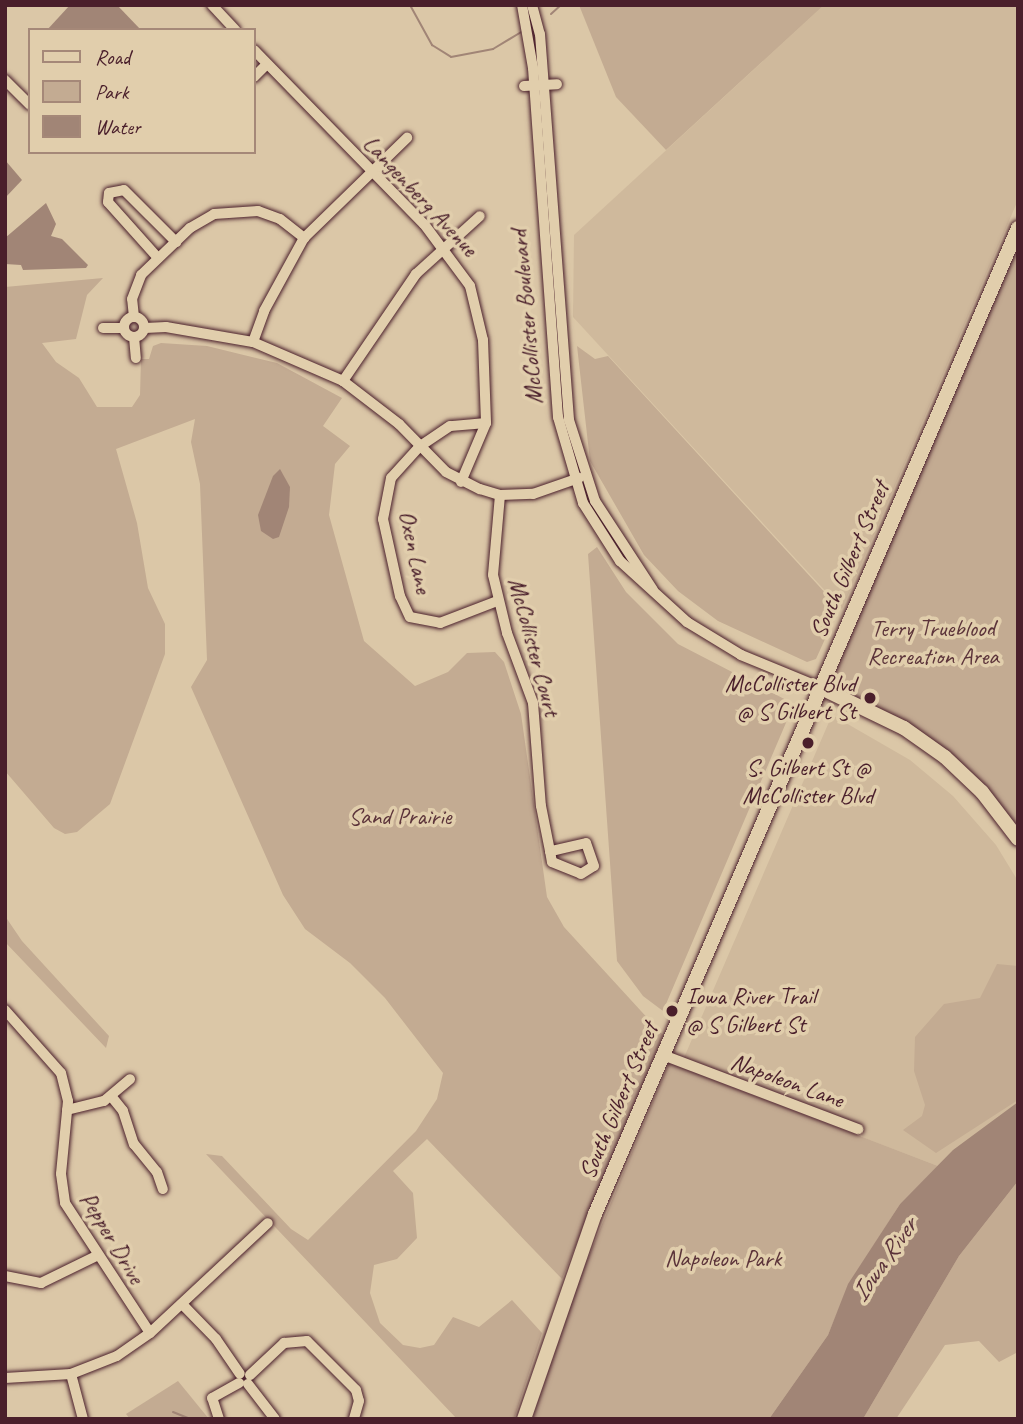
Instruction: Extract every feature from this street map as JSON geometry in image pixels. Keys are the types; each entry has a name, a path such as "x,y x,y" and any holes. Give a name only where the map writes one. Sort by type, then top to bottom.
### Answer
{"main road":[{"name":"South Gilbert Street","path":"524,1419 581,1251 819,687 1018,228"},
{"name":"McCollister Boulevard","path":"819,687 904,728 945,757 982,792 1018,839"}],"street":[{"path":"212,5 233,28"},
{"name":"McCollister Boulevard","path":"522,5 534,85 564,386 579,478 657,595 713,641 819,687"},
{"name":"McCollister Boulevard","path":"532,5 534,85"},
{"name":"Langenberg Avenue","path":"256,52 444,248 470,286 478,313 486,423 461,482"},
{"path":"256,75 267,64"},
{"path":"5,80 28,104"},
{"path":"534,85 557,84"},
{"path":"253,342 264,311 304,238 407,138"},
{"path":"158,258 108,202 109,193 124,190 176,242"},
{"path":"145,328 134,317 132,299 141,275 176,242 214,214 240,209 280,219 304,238"},
{"path":"343,381 393,303 444,248 480,216"},
{"path":"124,328 134,317"},
{"path":"134,337 145,328 166,327 253,342 343,381 461,482 500,495 533,494 579,478"},
{"path":"103,328 124,328 134,337 136,358"},
{"name":"Oxen Lane","path":"486,423 450,426 420,446 391,478 383,504 405,610 410,617 430,624 497,601"},
{"name":"McCollister Court","path":"500,495 494,548 497,601 533,703 550,851"},
{"name":"Pepper Drive","path":"5,1010 61,1073 67,1110 62,1194 96,1256 150,1333"},
{"name":"Napoleon Lane","path":"663,1055 858,1129"},
{"path":"67,1110 95,1105 111,1096 130,1079"},
{"path":"111,1096 123,1111 134,1144 157,1172 163,1189"},
{"path":"5,1378 71,1374 117,1356 150,1333 268,1223"},
{"path":"5,1276 41,1283 96,1256"},
{"path":"182,1304 216,1339 275,1419"},
{"path":"219,1419 212,1398 244,1379 284,1343 307,1341 355,1390 359,1401 354,1419"},
{"path":"71,1374 83,1419"}],"shaded area":[{"path":"824,5 1018,5 1018,200 842,609 573,317 574,235"},
{"path":"832,715 910,760 953,796 996,845 1018,881 1018,1102 938,1166 862,1137 863,1127 683,1060"}],"green space":[{"path":"579,5 824,5 666,150 616,97"},
{"name":"Terry Trueblood Recreation Area","path":"1018,228 1018,839 945,757 819,687"},
{"name":"Sand Prairie","path":"103,278 87,295 76,339 42,343 56,362 79,378 97,407 132,407 140,395 141,359 149,359 153,346 161,343 207,346 277,363 342,398 323,426 350,446 335,464 329,515 364,641 415,686 448,672 467,653 495,652 504,662 521,714 547,897 564,927 663,1035 562,1279 427,1139 393,1171 413,1193 417,1238 397,1259 374,1265 370,1293 380,1323 403,1345 420,1348 434,1345 453,1317 479,1327 512,1300 542,1333 514,1419 457,1419 206,1154 222,1156 291,1229 308,1240 416,1131 437,1099 443,1073 385,998 350,963 305,929 283,895 191,687 207,660 200,484 191,442 195,419 116,449 137,523 148,588 165,624 165,654 110,804 77,832 65,834 54,828 5,771 5,287"},
{"path":"577,346 595,359 608,356 839,608 816,659 807,662 718,621 678,591 644,555 590,461"},
{"path":"597,547 626,592 678,644 794,704 663,1011 643,996 617,961 588,554"},
{"path":"5,916 22,941 109,1036 106,1048 5,942"},
{"path":"997,964 1018,966 1018,1100 936,1153 903,1130 922,1116 925,1105 914,1071 915,1037 944,1004 980,998"},
{"name":"Napoleon Park","path":"669,1063 938,1166 900,1204 849,1284 828,1335 769,1419 532,1419 581,1275"},
{"path":"1018,1181 1018,1352 999,1362 979,1341 945,1345 896,1419 863,1419 959,1256"},
{"path":"178,1381 209,1419 130,1419 126,1414"}],"water":[{"path":"70,5 117,5 139,28 49,28"},
{"path":"5,160 22,180 5,198"},
{"path":"46,203 56,224 51,236 62,239 88,265 86,268 23,270 21,265 5,264 5,238"},
{"path":"280,469 290,487 289,507 279,537 273,539 261,531 258,515 273,476"},
{"name":"Iowa River","path":"1018,1102 1018,1181 959,1256 863,1419 769,1419 828,1335 848,1284 900,1204 953,1150"}],"waterway":[{"path":"410,5 432,45 451,57 493,49 521,32"},
{"path":"551,14 561,5"},
{"path":"173,1412 190,1419"}],"place":[{"name":"McCollister Blvd @ S Gilbert St","path":"870,698"},
{"name":"S. Gilbert St @ McCollister Blvd","path":"808,743"},
{"name":"Iowa River Trail @ S Gilbert St","path":"672,1011"}]}
